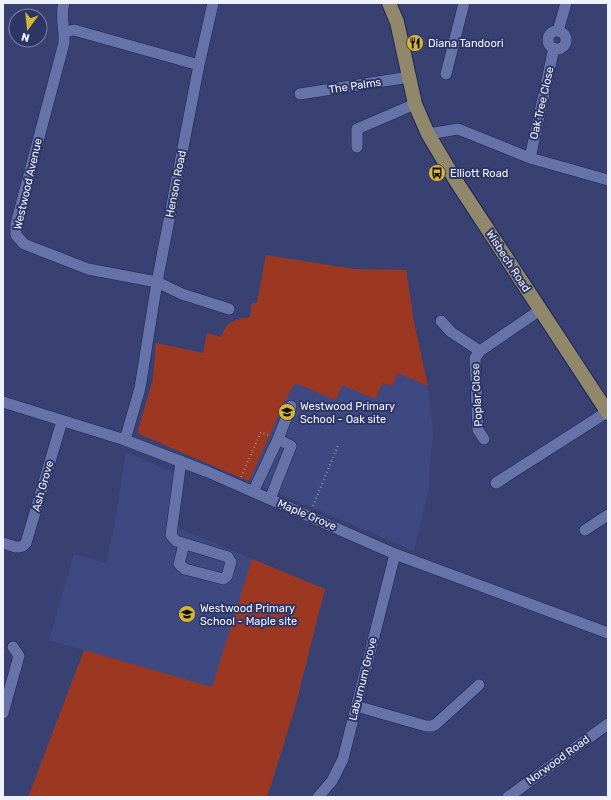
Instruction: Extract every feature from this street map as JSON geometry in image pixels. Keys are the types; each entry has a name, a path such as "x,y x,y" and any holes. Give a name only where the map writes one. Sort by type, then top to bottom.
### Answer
{"main road":[{"name":"Wisbech Road","path":"389,3 396,22 410,77 415,104 428,134 456,181 608,413"}],"street":[{"name":"Westwood Avenue","path":"64,3 62,10 65,32 64,43 16,224 16,235 24,244 88,269 157,282 182,294 229,309"},
{"name":"Henson Road","path":"125,440 140,388 157,282 199,65 213,3"},
{"path":"446,74 464,3"},
{"name":"Oak Tree Close","path":"530,158 554,48 550,46 548,36 551,32 558,31 566,3"},
{"path":"65,32 74,30 199,65"},
{"name":"The Palms","path":"300,94 410,77"},
{"path":"357,147 357,129 415,104"},
{"path":"428,134 458,129 530,158 608,180"},
{"name":"Poplar Close","path":"484,439 478,430 475,358 480,351 540,310"},
{"path":"441,322 451,332 480,351"},
{"name":"Maple Grove","path":"3,402 125,440 181,461 395,554 608,633"},
{"path":"253,492 291,406"},
{"path":"496,484 608,413"},
{"name":"Ash Grove","path":"3,543 20,548 26,543 62,421"},
{"path":"270,499 291,446 278,438"},
{"path":"181,461 171,535 176,541 228,557 231,562 227,576 223,579 185,569 179,564 184,544"},
{"path":"584,530 608,515"},
{"name":"Laburnum Grove","path":"318,797 332,781 343,759 395,554"},
{"path":"3,713 6,688 20,656 13,647"},
{"path":"356,706 426,726 432,726 479,685"},
{"name":"Norwood Road","path":"508,797 608,724"}],"path":[{"path":"238,485 261,432 278,438"},
{"path":"311,509 339,443"}],"shaded area":[{"name":"Westwood Primary School - Oak site","path":"266,255 354,269 406,270 414,322 429,394 433,434 429,475 430,483 414,551 139,434 138,430 153,379 156,343 203,353 207,333 221,337 226,327 230,323 237,319 250,317 252,303 257,303"},
{"name":"Westwood Primary School - Oak site","path":"266,255 354,269 406,270 414,322 428,386 398,373 392,386 383,383 375,399 342,385 336,400 295,383 285,401 248,481 139,434 138,430 153,379 156,343 203,353 207,333 221,337 229,324 240,319 250,317 252,303 257,303"},
{"name":"Westwood Primary School - Maple site","path":"126,452 184,477 178,528 325,589 294,711 270,790 73,680 84,650 49,640 74,554 106,563 115,522"},
{"path":"252,559 325,589 294,711 267,797 28,797 84,650 212,687"}],"place":[{"name":"Diana Tandoori","path":"415,43"},
{"name":"Elliott Road","path":"437,173"},
{"name":"Westwood Primary School - Oak site","path":"287,412"},
{"name":"Westwood Primary School - Maple site","path":"187,614"}]}
